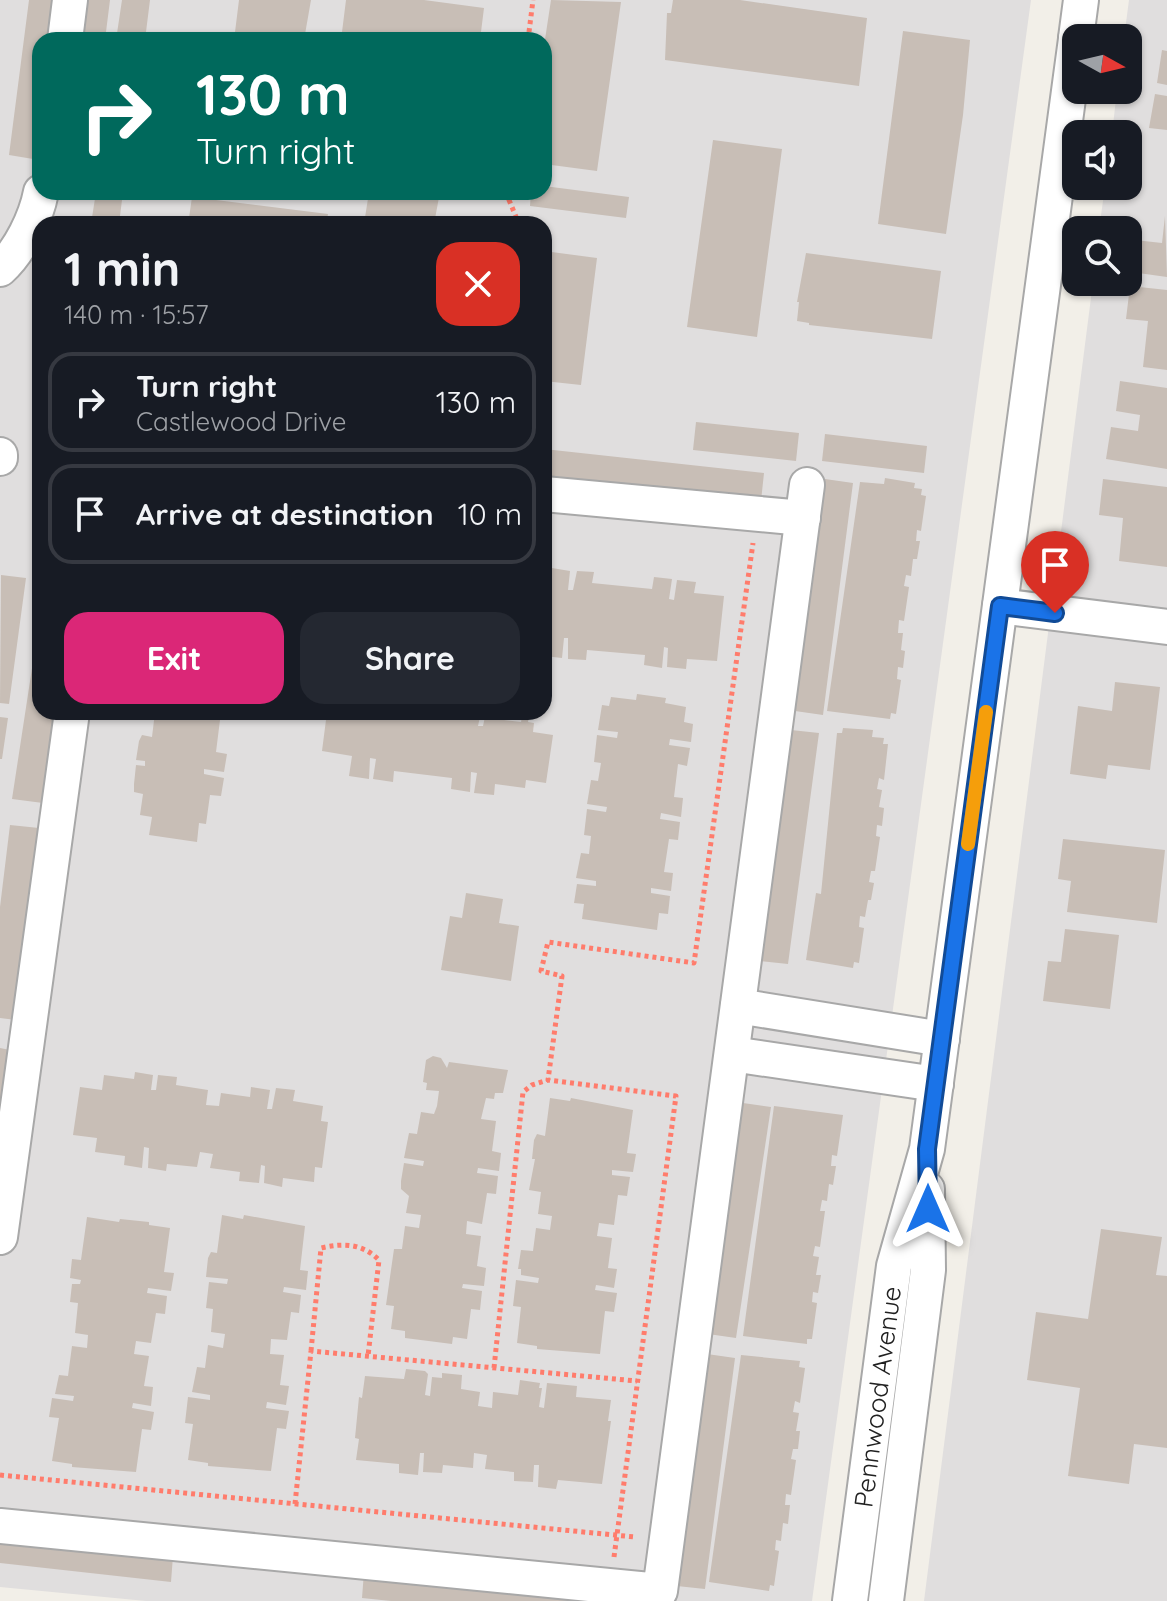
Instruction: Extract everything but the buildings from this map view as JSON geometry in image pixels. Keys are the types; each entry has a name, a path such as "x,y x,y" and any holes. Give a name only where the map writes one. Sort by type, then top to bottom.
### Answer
{"street":[{"path":"66,32 70,0"},
{"name":"Pennwood Avenue","path":"1078,24 1081,0"},
{"name":"Pennwood Avenue","path":"850,1601 894,1266 927,1149 1067,104"},
{"path":"0,269 10,260 32,220"},
{"path":"0,1526 612,1586 660,1596 805,502 757,514 552,495"},
{"path":"1000,606 1167,627"},
{"path":"0,1237 71,720"},
{"path":"738,1006 942,1039"},
{"path":"732,1054 936,1084"},
{"name":"Pennwood Avenue","path":"886,1601 928,1270 927,1149"}],"path":[{"path":"529,32 533,0"},
{"path":"548,1080 562,976 541,971 548,942 694,963 757,514"},
{"path":"494,1368 523,1092 532,1085 548,1080 676,1096 616,1535 612,1586"},
{"path":"295,1504 321,1248 343,1243 369,1250 379,1260 368,1356"},
{"path":"311,1351 637,1381"},
{"path":"0,1475 667,1540"}],"shaded area":[{"path":"0,0 1031,0 812,1601 146,1601 0,1587"},
{"path":"1129,0 1167,0 1167,1601 924,1601 1091,296 1142,296 1142,216 1101,216 1103,200 1142,200 1142,120 1114,120 1115,104 1142,104 1142,24 1126,24"}],"slow traffic":[{"path":"968,844 986,712"}],"route":[{"path":"928,1209 927,1149 1000,606 1055,613"}]}
